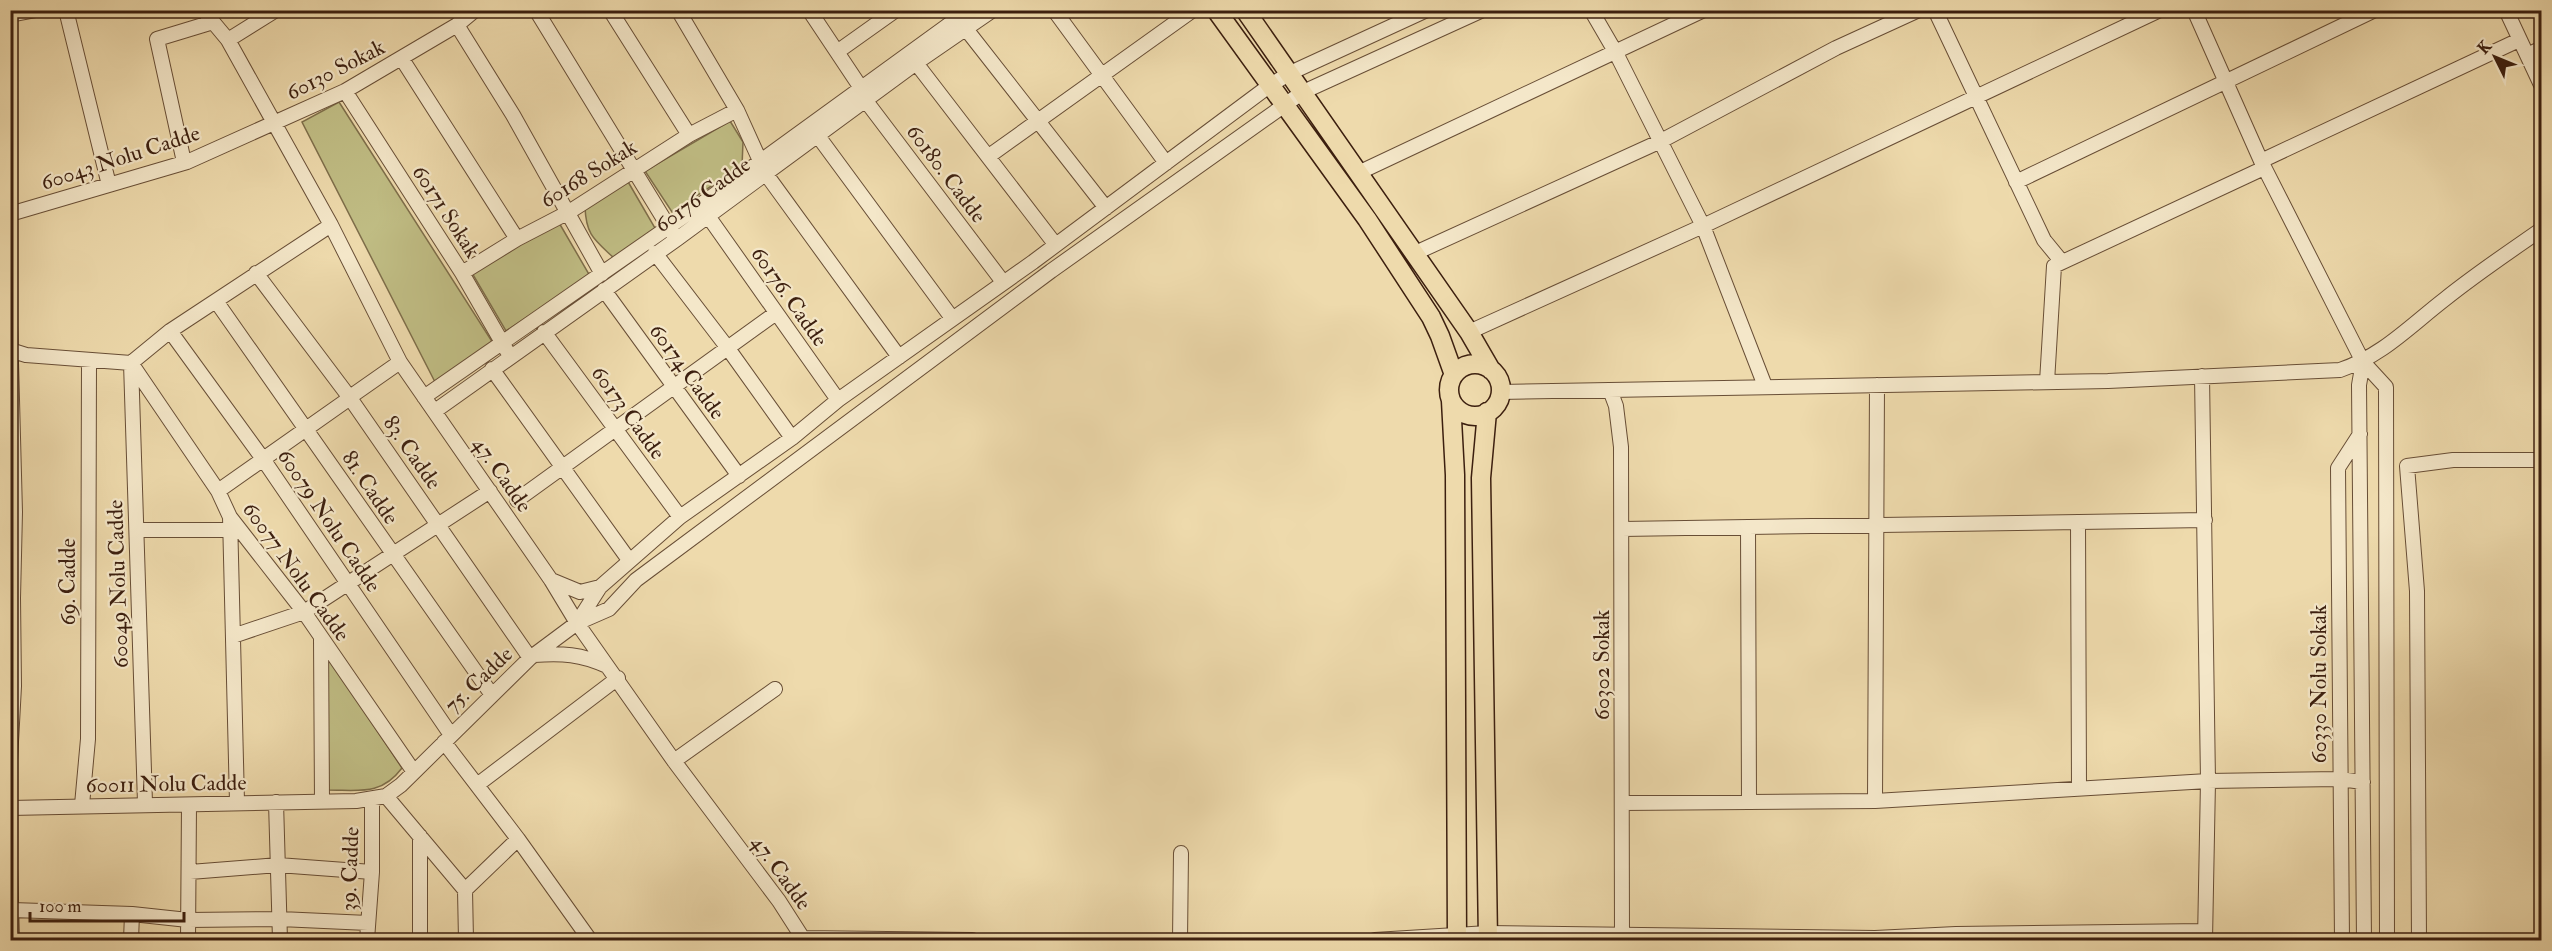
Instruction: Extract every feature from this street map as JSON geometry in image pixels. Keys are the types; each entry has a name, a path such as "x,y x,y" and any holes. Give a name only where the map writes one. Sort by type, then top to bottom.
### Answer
{"main road":[{"path":"1216,10 1367,219 1431,317 1454,375 1449,392 1455,475 1457,938"},
{"path":"1245,10 1497,376 1500,392 1494,407 1487,412 1480,415 1463,413 1451,401"},
{"path":"1454,375 1468,365 1476,364 1491,370"},
{"path":"1487,412 1481,478 1488,937"}],"street":[{"path":"10,15 36,10"},
{"path":"66,10 109,185"},
{"name":"47. Cadde","path":"203,10 228,40 331,225 400,362 551,580 577,623 674,761 779,901 803,939"},
{"path":"228,40 276,10"},
{"name":"60130 Sokak","path":"273,122 345,91 457,25 475,10"},
{"path":"536,10 575,77 677,239"},
{"path":"610,10 689,135"},
{"path":"678,10 736,110 766,174 899,357"},
{"name":"60180. Cadde","path":"809,10 864,95 1003,282"},
{"path":"837,52 896,10"},
{"name":"60176 Cadde","path":"435,411 492,369 506,350 544,332 818,136 864,95 916,63 993,10"},
{"path":"1054,10 1166,164"},
{"path":"989,156 1193,10"},
{"path":"577,623 600,587 680,517 792,438 838,400 1106,208 1269,86 1290,73 1427,10"},
{"path":"577,623 609,609 636,580 1024,291 1303,92 1484,10"},
{"path":"1591,10 1616,53 1703,226 1765,386"},
{"path":"1358,173 1704,10"},
{"path":"1413,254 1661,141 1836,48 1919,10"},
{"path":"1469,333 1703,226 2160,10"},
{"path":"2194,10 2263,165 2363,362 2386,387 2387,940"},
{"path":"2016,182 2375,10"},
{"path":"2505,10 2541,87"},
{"path":"964,12 966,29 1106,208"},
{"path":"424,397 506,350 602,274 760,161 864,95 964,12"},
{"path":"1939,12 1975,96 2044,240 2062,262"},
{"path":"184,162 157,39 213,22"},
{"path":"457,25 513,115 602,274"},
{"path":"2047,382 2054,266 2519,40"},
{"path":"2527,55 2541,48"},
{"path":"402,59 517,239"},
{"path":"916,63 1055,244"},
{"name":"60171 Sokak","path":"345,91 462,273 506,350"},
{"name":"60168 Sokak","path":"462,273 517,239 569,212 634,168 689,135 736,110"},
{"name":"60043 Nolu Cadde","path":"10,214 184,162 273,122"},
{"path":"818,136 952,318"},
{"name":"60176. Cadde","path":"708,216 838,400"},
{"path":"11,350 26,355 131,363 170,331 331,225"},
{"path":"1500,392 2047,382 2340,370 2363,362 2402,336 2444,299 2541,229"},
{"path":"655,253 727,347 792,438"},
{"name":"83. Cadde","path":"256,273 350,398 532,656"},
{"name":"60174 Cadde","path":"604,290 739,476"},
{"name":"81. Cadde","path":"216,302 492,695"},
{"path":"516,500 776,313"},
{"path":"10,325 13,512 10,760"},
{"name":"60079 Nolu Cadde","path":"170,331 263,459 348,583 477,785 590,940"},
{"name":"60173 Cadde","path":"544,332 680,517"},
{"name":"69. Cadde","path":"82,805 88,739 89,360"},
{"path":"218,491 400,362"},
{"path":"2363,362 2359,385 2364,940"},
{"name":"60077 Nolu Cadde","path":"131,363 218,491 230,523 304,612 414,772"},
{"name":"60049 Nolu Cadde","path":"131,363 145,803"},
{"path":"492,369 629,560"},
{"path":"1375,940 1488,937 1875,939 2205,936 2208,781 2202,376"},
{"path":"1875,801 1877,385"},
{"name":"60302 Sokak","path":"1610,390 1616,406 1621,447 1622,938"},
{"name":"60330 Nolu Sokak","path":"2342,940 2338,468 2360,434"},
{"path":"2419,940 2417,591 2407,466 2453,460 2541,460"},
{"path":"233,636 304,612 490,491"},
{"path":"1622,529 2205,520"},
{"path":"2078,522 2079,789"},
{"path":"137,530 230,523 237,802"},
{"path":"1748,527 1749,802"},
{"path":"551,580 580,592 600,587"},
{"name":"75. Cadde","path":"386,796 414,772 532,656 577,623"},
{"path":"321,639 322,801"},
{"path":"477,785 614,673 593,660 563,653 532,656"},
{"path":"674,761 775,689"},
{"path":"1622,804 1875,801 2208,781 2339,779 2363,782"},
{"path":"386,796 465,890 466,940"},
{"name":"60011 Nolu Cadde","path":"10,808 145,803 189,805 322,801 372,799 386,796"},
{"name":"39. Cadde","path":"367,940 372,872 372,799"},
{"path":"276,802 280,940"},
{"path":"188,940 189,805"},
{"path":"420,836 420,940"},
{"path":"465,890 518,839"},
{"path":"1180,940 1181,853"},
{"path":"190,872 278,865 372,872"},
{"path":"10,868 12,940"},
{"path":"12,910 132,914 188,920 280,919 368,923"},
{"path":"131,940 132,914"},
{"path":"803,939 972,940"}],"shaded area":[{"path":"339,102 493,343 435,382 302,122"},
{"path":"730,121 743,142 742,166 672,212 645,171"},
{"path":"627,180 655,228 615,259 593,237 587,225 585,207"},
{"path":"558,221 590,276 506,331 472,273"},
{"path":"325,652 402,768 394,777 378,787 369,790 328,790"}]}
